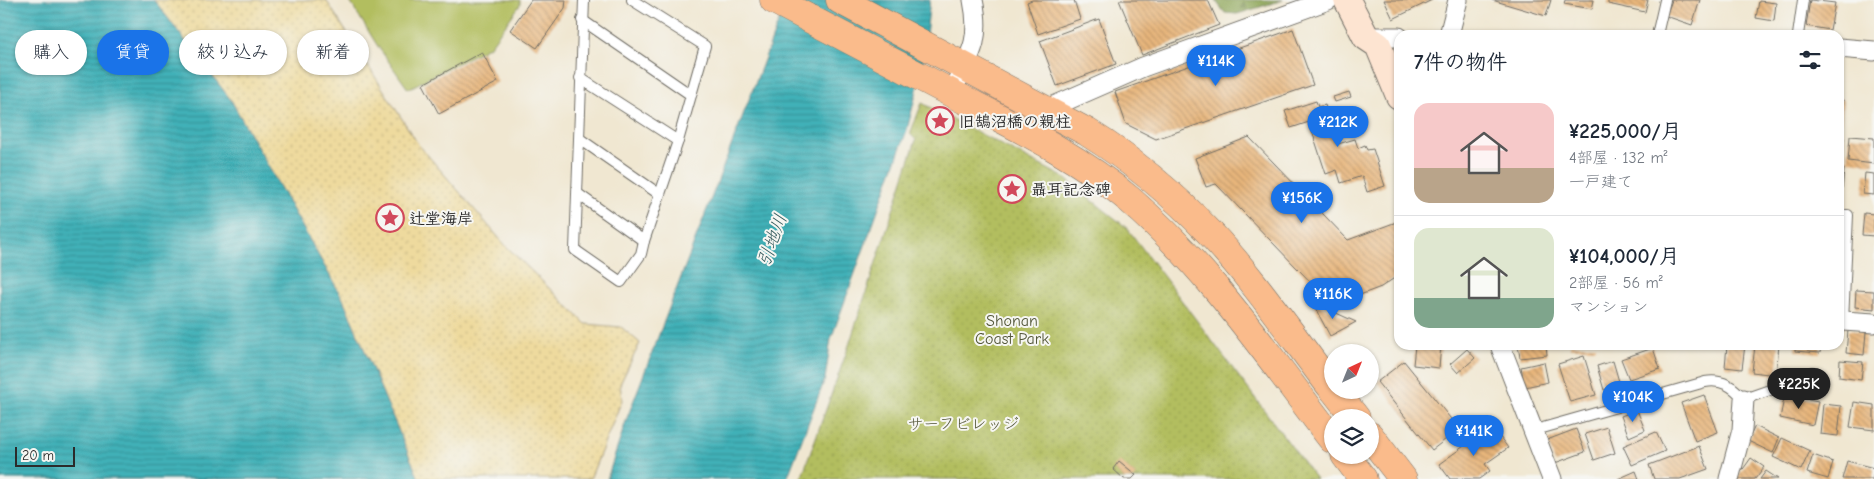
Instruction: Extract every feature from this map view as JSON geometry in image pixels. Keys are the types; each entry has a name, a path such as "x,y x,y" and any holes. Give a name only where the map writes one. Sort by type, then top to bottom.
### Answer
{"highway":[{"path":"840,0 1047,109 1114,149 1145,172 1210,233 1324,377"},
{"path":"779,2 1032,134 1098,175 1129,199 1188,256 1324,428"},
{"path":"1379,448 1403,479"},
{"path":"1352,464 1363,479"}],"street":[{"path":"941,88 964,66 972,49 977,30 973,0"},
{"path":"1047,109 1143,67 1328,0"},
{"path":"1347,0 1366,37 1378,45 1394,84"},
{"path":"1450,30 1458,0"},
{"path":"1366,37 1394,37"},
{"path":"1844,48 1874,51"},
{"path":"1844,320 1874,323"},
{"path":"1502,350 1552,479"},
{"path":"1729,479 1742,430 1744,399"}],"lane":[{"path":"584,0 575,250 621,282 641,254 659,194 678,142 705,46 632,0"},
{"path":"1657,30 1665,0"},
{"path":"1799,30 1803,0"},
{"path":"582,20 691,95"},
{"path":"580,78 678,142"},
{"path":"580,139 659,194"},
{"path":"578,194 644,242"},
{"path":"1844,216 1848,216 1844,299"},
{"path":"1532,431 1712,381 1720,381 1728,385 1744,399 1790,383 1812,372"}],"green space":[{"path":"349,0 520,0 520,5 490,46 408,89"},
{"path":"1215,0 1283,0 1237,14 1225,13"},
{"name":"Shonan Coast Park","path":"922,103 1063,177 1127,228 1316,479 801,479 848,348 916,140 910,134"}],"sand":[{"name":"辻堂海岸","path":"154,0 326,0 345,30 297,30 297,75 369,75 369,67 418,144 506,246 586,324 621,327 640,343 620,384 622,400 590,479 419,479 343,299 231,100 212,75 287,75 287,30 179,30 179,32"}],"water":[{"path":"0,0 154,0 179,32 179,75 212,75 231,100 343,299 419,479 0,479"},
{"name":"引地川","path":"787,0 930,0 922,70 907,130 831,339 825,379 787,479 607,479 627,418"}],"building":[{"path":"531,0 566,0 565,8 537,48 510,30"},
{"path":"1032,0 1074,0 1080,19 1038,34 1027,2"},
{"path":"1119,0 1208,0 1219,25 1142,55"},
{"path":"1384,0 1432,0 1393,19"},
{"path":"1492,0 1551,0 1546,16"},
{"path":"1565,0 1594,0 1592,9 1564,4"},
{"path":"1608,0 1648,0 1645,12 1608,4"},
{"path":"1672,0 1700,0 1692,25 1666,16"},
{"path":"1810,0 1835,3 1830,30 1806,26"},
{"path":"1759,1 1776,3 1774,21 1756,18"},
{"path":"1099,19 1116,64 1057,86 1040,41"},
{"path":"1293,29 1313,85 1156,139 1126,124 1115,92"},
{"path":"482,52 498,82 439,114 423,84"},
{"path":"1349,92 1351,97 1335,102 1333,97"},
{"path":"1316,101 1318,107 1325,105 1338,144 1355,139 1358,148 1365,145 1367,150 1373,149 1385,186 1367,192 1362,176 1341,183 1337,170 1326,174 1309,122 1291,128 1285,111"},
{"path":"1850,136 1874,138 1874,164 1848,161"},
{"path":"1249,137 1348,240 1394,223 1394,278 1381,287 1339,303 1325,297 1216,184 1206,187 1195,158"},
{"path":"1865,173 1874,174 1874,195 1863,194"},
{"path":"1864,213 1874,214 1874,236 1862,235"},
{"path":"1856,290 1874,291 1874,309 1855,307"},
{"path":"1312,302 1356,322 1330,336"},
{"path":"1848,330 1866,332 1864,355 1846,353"},
{"path":"1414,350 1441,350 1439,368 1413,365"},
{"path":"1466,350 1475,358 1458,373 1450,364"},
{"path":"1519,350 1546,350 1547,355 1520,358"},
{"path":"1647,350 1654,350 1660,369 1629,379 1621,359"},
{"path":"1727,350 1744,350 1742,369 1725,367"},
{"path":"1754,350 1778,350 1776,375 1752,372"},
{"path":"1795,350 1820,350 1820,353"},
{"path":"1584,356 1596,395 1570,402 1558,364"},
{"path":"1840,360 1863,362 1861,380 1839,377"},
{"path":"1404,361 1459,429 1432,450 1379,384 1379,380"},
{"path":"1613,361 1620,385 1604,390 1597,366"},
{"path":"1544,362 1548,382 1525,387 1521,367"},
{"path":"1785,394 1818,401 1813,425 1780,418"},
{"path":"1704,395 1718,432 1695,441 1681,403"},
{"path":"1854,402 1874,405 1874,430 1850,427"},
{"path":"1823,404 1841,406 1838,436 1820,434"},
{"path":"1637,410 1645,430 1629,437 1621,416"},
{"path":"1492,426 1508,448 1485,464 1490,471 1479,479 1450,479 1439,464"},
{"path":"1755,426 1779,438 1773,453 1748,441"},
{"path":"1607,427 1615,453 1594,460 1585,434"},
{"path":"1576,429 1585,452 1555,463 1547,440"},
{"path":"1656,432 1665,451 1632,465 1623,446"},
{"path":"1782,438 1810,451 1801,470 1773,457"},
{"path":"1699,446 1708,469 1680,479 1654,479 1649,465"},
{"path":"1813,455 1833,462 1828,479 1807,473"},
{"path":"1751,458 1764,467 1755,479 1736,479"},
{"path":"1119,461 1136,475 1132,479 1124,479 1113,469"},
{"path":"1847,461 1874,468 1873,479 1842,479"},
{"path":"1636,471 1639,479 1618,479"},
{"path":"1766,471 1778,479 1760,479"}],"place":[{"name":"旧鵠沼橋の親柱","path":"940,121"},
{"name":"聶耳記念碑","path":"1012,189"},
{"name":"辻堂海岸","path":"390,218"}],"park label":[{"name":"サーフビレッジ","path":"963,423"}]}
